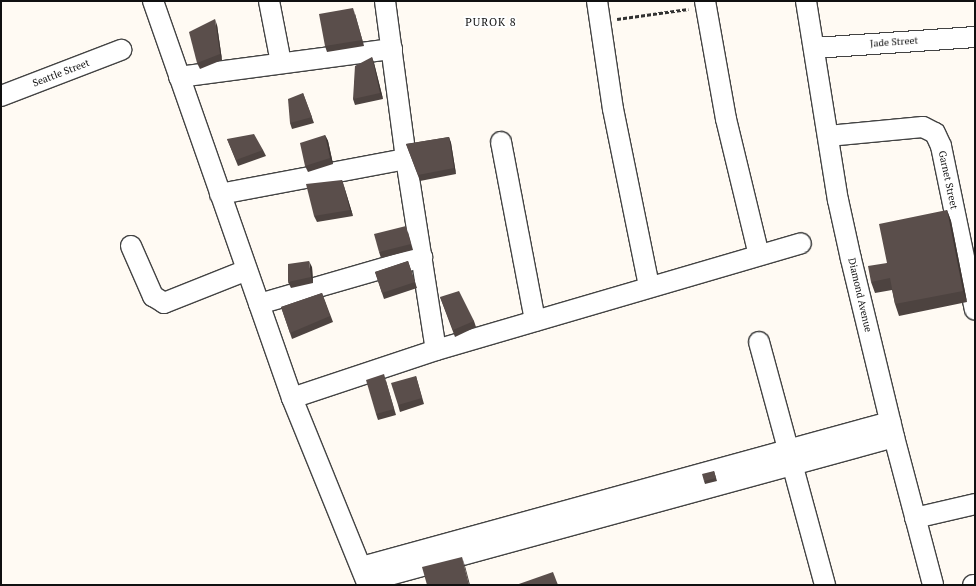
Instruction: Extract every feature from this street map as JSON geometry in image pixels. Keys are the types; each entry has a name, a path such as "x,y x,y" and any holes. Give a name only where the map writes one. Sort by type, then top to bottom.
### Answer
{"street":[{"path":"153,1 292,398 365,578 469,545 892,429"},
{"path":"270,1 281,63"},
{"path":"385,1 406,159 436,350"},
{"path":"597,1 613,109 649,286"},
{"name":"Diamond Avenue","path":"806,1 828,136 848,245 892,429 933,585"},
{"path":"706,4 726,119 759,255"},
{"name":"Jade Street","path":"814,48 975,37"},
{"path":"179,77 392,49"},
{"name":"Seattle Street","path":"1,96 121,50"},
{"name":"Garnet Street","path":"828,136 923,127 935,134 941,146 975,310"},
{"path":"502,142 535,321"},
{"path":"220,194 406,159"},
{"path":"292,398 436,350 649,286 802,243"},
{"path":"131,246 153,296 164,303 247,270"},
{"path":"259,304 422,258"},
{"path":"759,342 825,585"},
{"path":"915,518 975,504"}],"path":[{"path":"600,21 706,4"}],"building":[{"path":"353,8 362,40 325,46 319,14"},
{"path":"215,19 220,54 197,63 189,32"},
{"path":"372,57 380,93 353,99 355,66"},
{"path":"303,93 312,117 290,123 288,99"},
{"path":"254,134 263,150 236,160 227,139"},
{"path":"325,135 330,158 305,166 300,143"},
{"path":"449,137 454,168 418,175 406,144"},
{"path":"342,180 350,210 314,216 306,184"},
{"path":"947,210 963,291 895,304 890,278 871,282 868,266 887,263 879,224"},
{"path":"406,226 411,244 379,252 374,234"},
{"path":"309,261 311,277 288,282 288,264"},
{"path":"408,261 415,282 382,293 375,272"},
{"path":"459,291 474,321 453,330 440,297"},
{"path":"322,293 330,316 290,333 281,307"},
{"path":"384,374 394,409 376,414 366,380"},
{"path":"416,376 422,398 398,405 391,383"},
{"path":"714,471 716,478 704,481 702,474"},
{"path":"462,557 469,585 427,585 422,567"},
{"path":"553,572 558,585 516,585"}],"district":[{"name":"PUROK 8","path":"491,22"}]}
